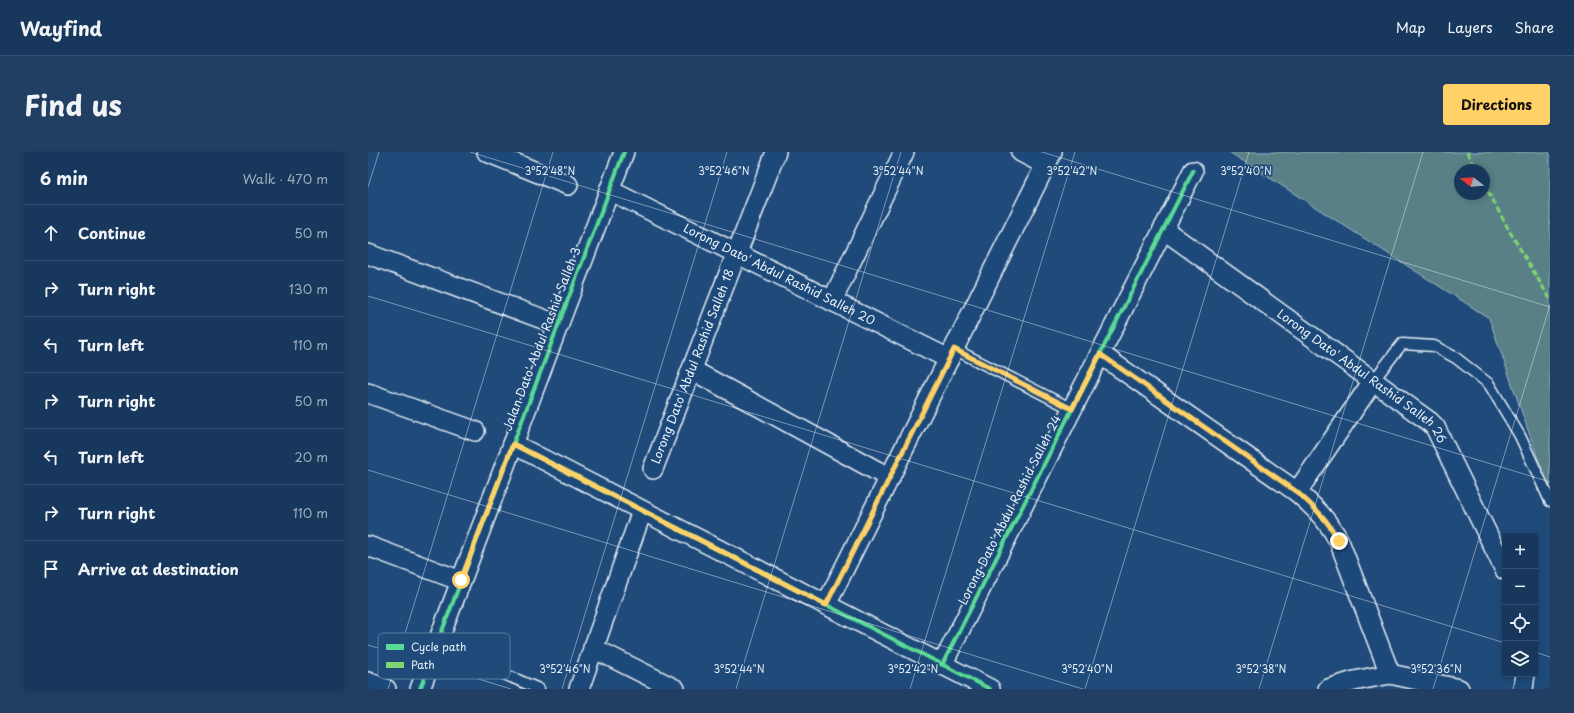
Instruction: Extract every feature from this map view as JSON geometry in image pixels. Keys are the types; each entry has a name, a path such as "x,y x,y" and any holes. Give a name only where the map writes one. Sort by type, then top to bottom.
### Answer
{"street":[{"path":"487,152 568,185"},
{"name":"Jalan Dato' Abdul Rashid Salleh 3","path":"441,633 624,152"},
{"name":"Lorong Dato' Abdul Rashid Salleh 18","path":"653,469 776,152"},
{"path":"832,301 904,152"},
{"path":"826,605 1049,158 1020,152"},
{"name":"Lorong Dato' Abdul Rashid Salleh 24","path":"942,665 1193,171"},
{"name":"Lorong Dato' Abdul Rashid Salleh 20","path":"609,190 832,301 952,354"},
{"name":"Lorong Dato' Abdul Rashid Salleh 26","path":"1163,229 1430,422 1435,428 1505,569"},
{"path":"368,254 559,325"},
{"path":"1100,354 1297,492 1325,519 1339,541 1390,674"},
{"path":"692,370 890,478"},
{"path":"1297,492 1373,381"},
{"path":"368,393 475,430"},
{"path":"513,444 990,689"},
{"path":"579,689 642,511"},
{"path":"368,546 461,580"},
{"path":"593,648 674,689"},
{"path":"1328,689 1354,681 1390,674 1459,689"},
{"path":"1524,689 1525,677"},
{"name":"Jalan Dato' Abdul Rashid Salleh 3","path":"420,689 424,679"},
{"path":"368,682 386,689"}],"lane":[{"path":"1373,381 1402,344 1434,346 1456,358 1489,384 1520,436 1550,501"},
{"path":"952,354 1072,409"},
{"path":"510,677 539,689"}],"green space":[{"path":"1229,152 1550,152 1550,493 1489,318"}],"marked path":[{"path":"1467,152 1474,164"},
{"path":"1490,195 1550,299"}],"cycle path":[{"path":"441,633 624,152"},
{"path":"942,665 1193,171"},
{"path":"513,444 990,689"},
{"path":"420,689 424,679"}],"route":[{"path":"461,580 513,444 826,605 954,349 1072,409 1100,354 1297,492 1317,510 1329,524 1339,541"}]}
